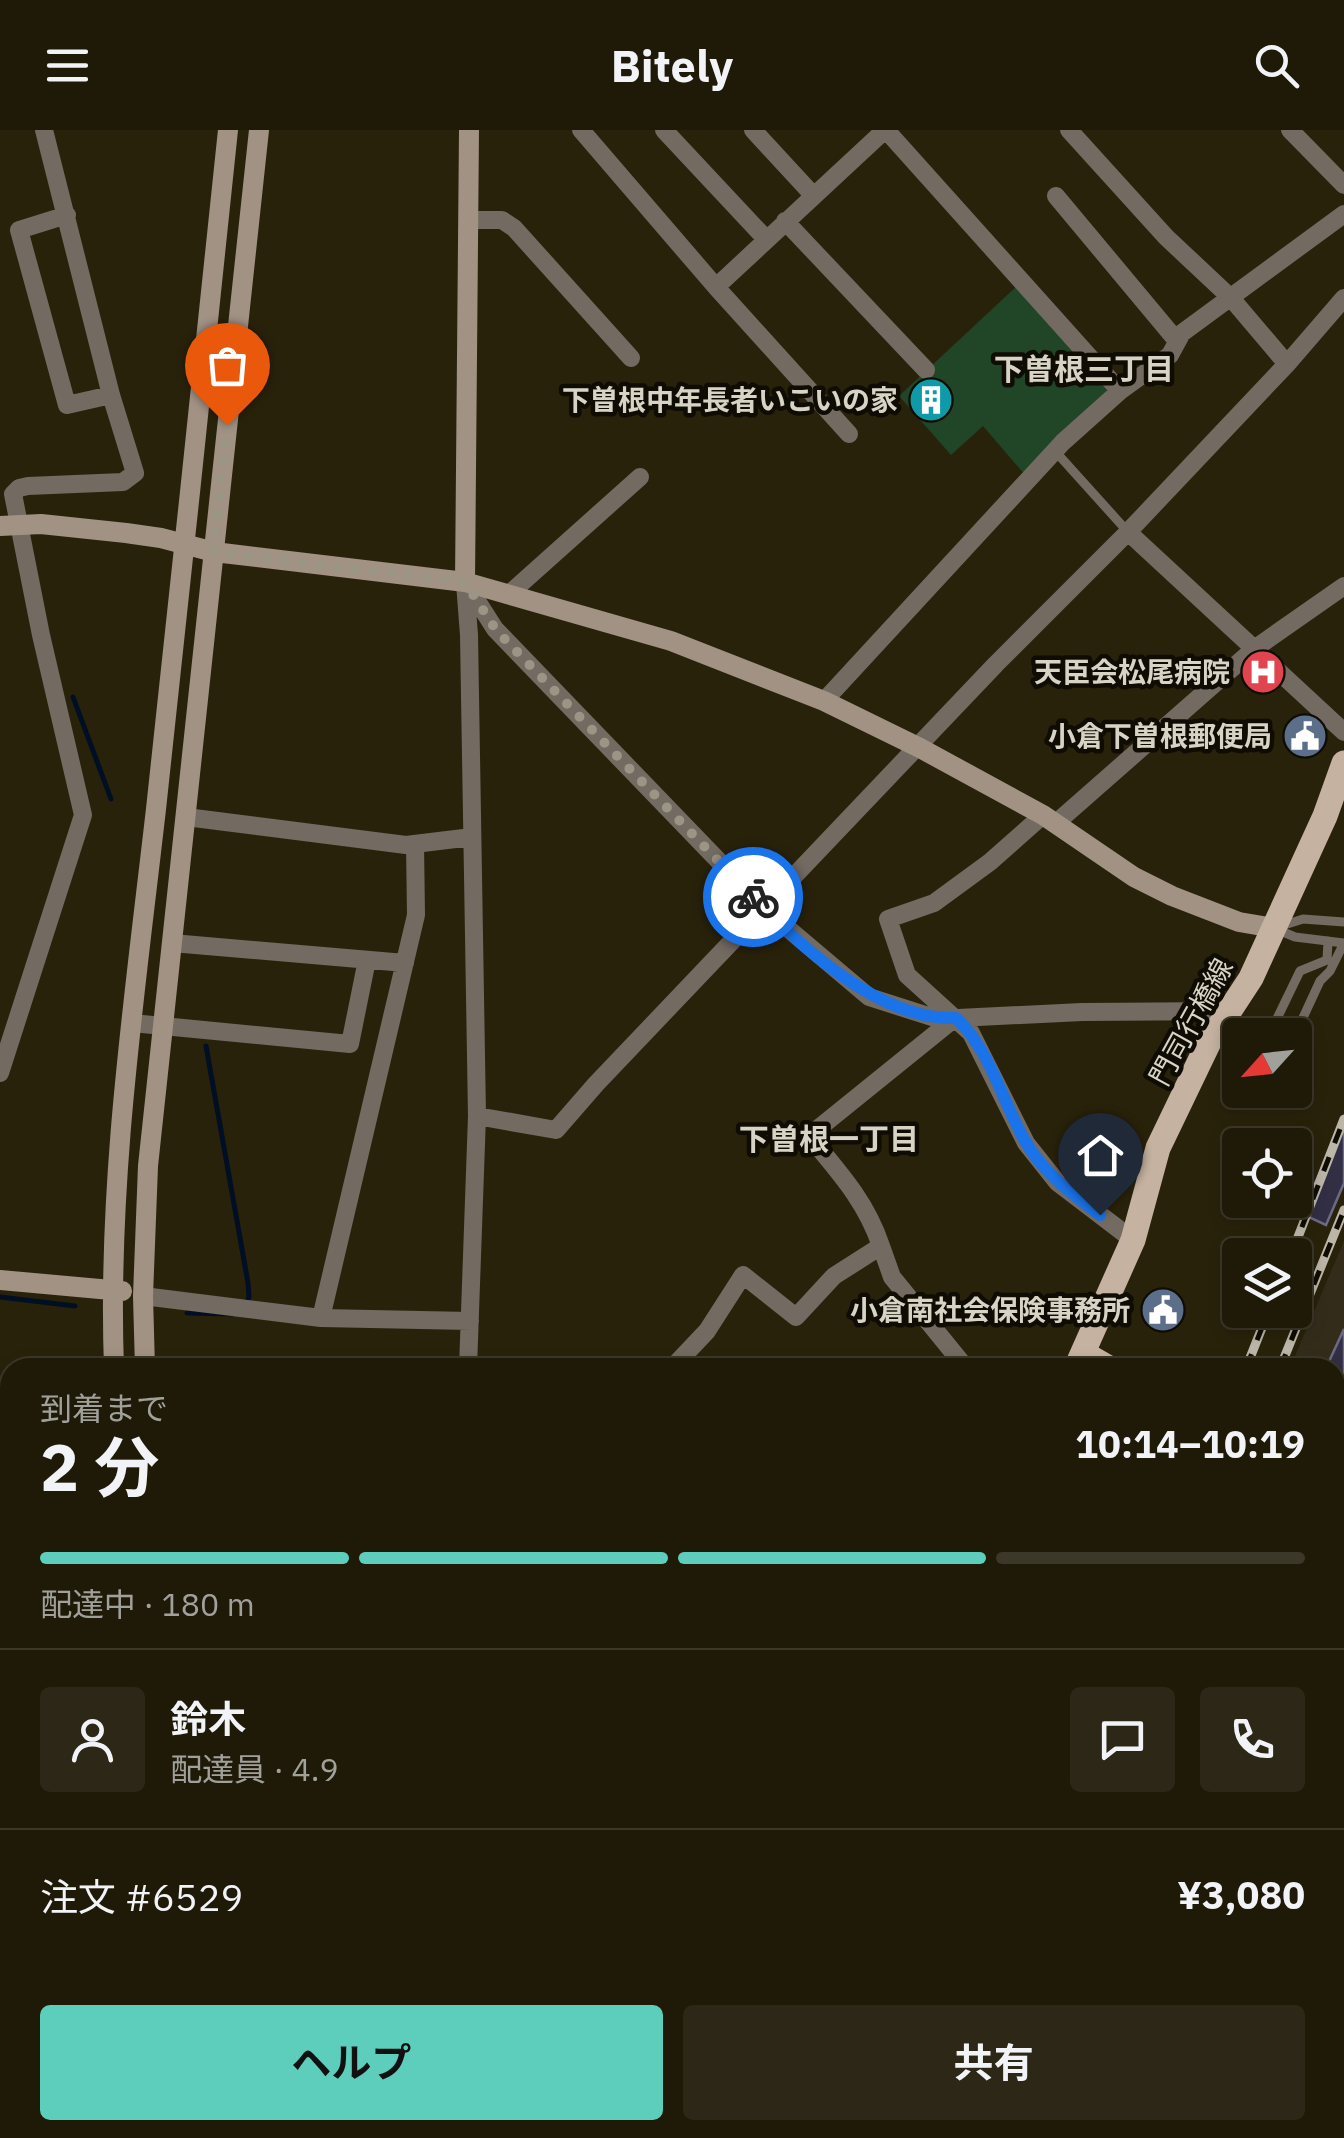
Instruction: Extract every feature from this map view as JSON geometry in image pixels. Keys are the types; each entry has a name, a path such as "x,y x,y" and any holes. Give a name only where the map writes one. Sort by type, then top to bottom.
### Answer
{"main road":[{"name":"門司行橋線","path":"1080,1358 1132,1240 1158,1148 1209,1042 1250,978 1325,816 1344,763"}],"street":[{"path":"0,1073 83,814 10,525 13,494 19,488 122,482 132,478 134,468 111,394 44,130"},
{"path":"114,1358 111,1288 115,1203 228,130"},
{"path":"145,1358 148,1166 259,130"},
{"path":"468,1358 478,1116 465,582 469,130"},
{"path":"581,130 849,434"},
{"path":"664,130 766,239"},
{"path":"753,130 813,194"},
{"path":"716,287 886,130 1120,392"},
{"path":"1069,130 1166,238 1232,298 1287,364"},
{"path":"1290,130 1344,185"},
{"path":"1056,196 1178,341"},
{"path":"824,701 1054,451 1120,392 1170,355 1182,333 1344,214"},
{"path":"68,215 19,230 67,405 111,394"},
{"path":"469,220 502,220 514,228 631,358"},
{"path":"786,221 926,370"},
{"path":"478,1116 556,1130 996,664 1128,532 1344,298"},
{"path":"508,595 640,477"},
{"path":"10,525 126,533 214,552 465,582 671,641 824,701 920,748 1049,819 1134,877 1172,896 1240,922 1274,928"},
{"path":"1128,532 1344,732"},
{"path":"465,582 496,630 765,909 869,997 938,1019 1082,1012 1230,1011"},
{"path":"1132,1240 1056,1182 1026,1143 972,1033 907,975 888,919 934,903 1049,819 1254,649 1344,586"},
{"path":"186,817 415,844 472,837"},
{"path":"321,1318 416,914 415,844"},
{"path":"172,943 405,963"},
{"path":"132,1023 350,1044 367,960"},
{"path":"956,1018 809,1136 856,1192 874,1223 892,1277 958,1358"},
{"path":"681,1358 707,1331 743,1275 796,1317 834,1276 881,1246"},
{"path":"0,1280 111,1288 143,1296 321,1318 470,1321"}],"lane":[{"path":"1054,451 1128,532"},
{"path":"1274,928 1303,919 1344,922"},
{"path":"1274,928 1295,937 1344,943 1303,1018"},
{"path":"1277,1018 1300,971 1327,960 1328,941"},
{"path":"1311,966 1320,981"}],"shaded area":[{"path":"1344,1241 1344,1358 1294,1358 1307,1328 1312,1328 1312,1316"}],"green space":[{"path":"1018,285 1114,391 1066,429 1026,476 983,426 951,455 899,396"}],"building":[{"name":"下曽根中年長者いこいの家","path":"931,386 945,402 930,414 917,399"},
{"path":"1344,1118 1344,1183 1326,1225 1311,1218 1312,1191"},
{"path":"1344,1329 1344,1358 1331,1358"}],"waterway":[{"path":"73,697 111,799"},
{"path":"206,1046 248,1283 246,1304"},
{"path":"0,1297 75,1306"},
{"path":"187,1313 233,1314"}],"railway":[{"path":"1298,1238 1344,1119"},
{"path":"1284,1358 1344,1210"},
{"path":"1250,1358 1262,1328"}],"way so far":[{"path":"227,425 214,552 465,582 496,630 753,897"}],"place":[{"name":"下曽根中年長者いこいの家","path":"931,400"},
{"name":"天臣会松尾病院","path":"1263,672"},
{"name":"小倉下曽根郵便局","path":"1305,736"},
{"name":"小倉南社会保険事務所","path":"1163,1310"}],"district":[{"name":"下曽根三丁目","path":"1084,370"},
{"name":"下曽根一丁目","path":"829,1140"}],"route":[{"path":"753,897 869,997 938,1019 956,1018 972,1033 1026,1143 1056,1182 1100,1215"}]}
